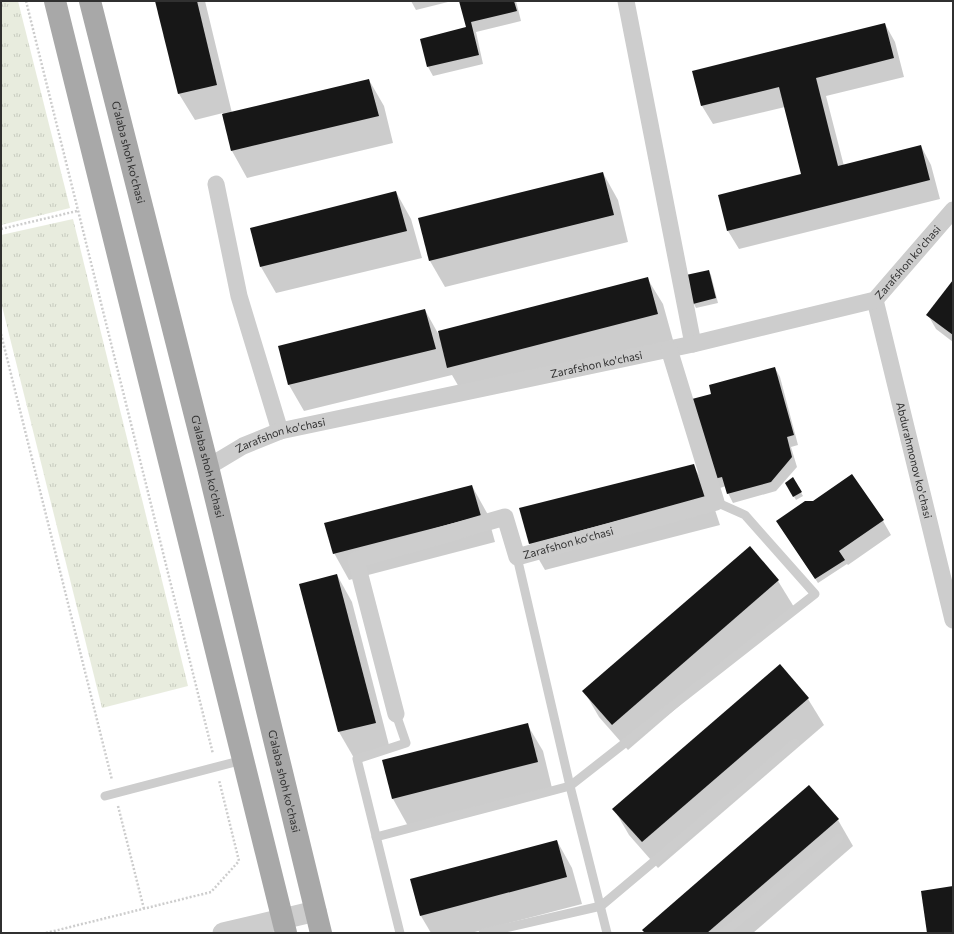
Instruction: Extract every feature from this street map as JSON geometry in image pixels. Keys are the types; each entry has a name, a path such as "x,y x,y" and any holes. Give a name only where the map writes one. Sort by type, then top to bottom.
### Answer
{"main road":[{"path":"56,1 284,926"},
{"name":"G'alaba shoh ko'chasi","path":"90,1 208,467 321,933"}],"street":[{"path":"626,1 693,344"},
{"path":"216,184 238,296 280,431"},
{"name":"Zarafshon ko'chasi","path":"208,467 243,446 280,431 669,350 875,300 953,210"},
{"name":"Abdurahmonov ko'chasi","path":"875,300 953,620"},
{"path":"669,350 716,502"},
{"name":"Zarafshon ko‘chasi","path":"396,714 356,560 505,517 516,557 716,502"},
{"path":"223,933 284,926 316,911"}],"lane":[{"path":"376,837 570,786 815,594 745,515 716,502"},
{"path":"516,557 570,786 607,933"},
{"path":"396,714 406,743 357,759 400,933"},
{"path":"483,933 601,906 795,743"},
{"path":"105,796 243,760"},
{"path":"724,933 839,838"}],"path":[{"path":"26,1 239,861 211,892 46,933"},
{"path":"1,229 77,211"},
{"path":"1,334 144,909"}],"green space":[{"path":"1,1 18,1 70,208 1,225"},
{"path":"73,219 188,686 102,708 1,302 1,235"}],"building":[{"path":"155,1 197,1 217,85 178,94"},
{"path":"459,1 514,1 517,11 471,22 479,55 427,67 420,39 466,27"},
{"path":"885,23 894,58 816,78 838,166 921,145 930,180 727,231 718,195 801,174 779,87 701,106 692,71"},
{"path":"369,79 379,116 231,151 222,114"},
{"path":"603,172 614,215 429,261 418,218"},
{"path":"396,191 407,231 260,267 250,228"},
{"path":"709,270 716,298 693,304 686,275"},
{"path":"648,277 658,314 447,368 438,331"},
{"path":"953,280 953,335 926,315"},
{"path":"425,309 436,349 288,385 278,346"},
{"path":"775,367 794,435 787,437 792,457 771,482 727,494 722,477 714,479 692,399 711,394 709,385"},
{"path":"694,464 705,498 529,544 519,508"},
{"path":"852,474 884,520 839,551 845,560 815,579 776,521 805,501 813,501"},
{"path":"793,477 802,492 793,497 785,483"},
{"path":"472,485 481,516 333,554 324,523"},
{"path":"750,546 779,580 612,725 582,691"},
{"path":"337,574 376,723 338,732 299,584"},
{"path":"780,664 809,698 642,842 612,809"},
{"path":"528,723 538,762 392,799 382,760"},
{"path":"809,785 839,819 707,933 645,933 642,930"},
{"path":"557,840 567,877 420,916 410,879"},
{"path":"953,886 953,933 927,933 921,891"}]}
